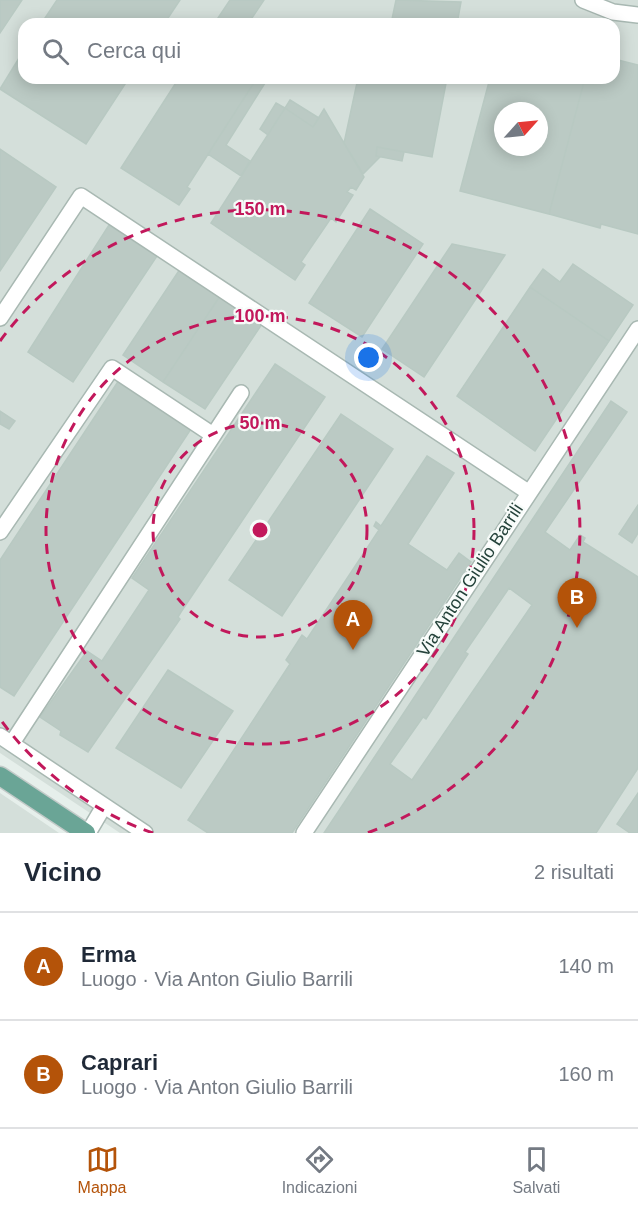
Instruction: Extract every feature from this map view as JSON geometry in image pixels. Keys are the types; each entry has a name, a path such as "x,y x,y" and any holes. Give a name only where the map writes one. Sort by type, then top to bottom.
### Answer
{"main road":[{"path":"0,776 87,833"}],"street":[{"path":"591,2 613,12 638,15"},
{"path":"0,318 81,196 528,492"},
{"name":"Via Anton Giulio Barrili","path":"304,833 638,329"},
{"path":"0,532 112,368 213,435"},
{"path":"145,833 6,740 241,393"},
{"path":"87,833 104,806"}],"shaded area":[{"path":"0,0 638,0 638,833 120,833 0,753"},
{"path":"0,793 59,833 0,833"}],"building":[{"path":"0,0 22,0 0,33"},
{"path":"57,0 180,0 168,18 45,18"},
{"path":"230,0 264,0 252,18 218,18"},
{"path":"396,0 461,2 458,18 392,18"},
{"path":"18,60 18,84 125,84 86,144 0,89"},
{"path":"620,60 638,65 638,234 601,224 600,228 549,214 583,84 620,84"},
{"path":"175,84 253,84 187,187 190,189 179,205 121,168"},
{"path":"253,84 264,84 226,145 250,161 241,176 208,154"},
{"path":"357,84 446,84 432,157 377,147 376,156 380,157 363,174 344,143"},
{"path":"488,84 583,84 549,214 460,191"},
{"path":"290,100 319,118 313,127 285,108"},
{"path":"276,103 285,108 268,135 260,129"},
{"path":"285,108 313,127 324,109 364,177 356,190 351,187 347,192 353,195 336,222 331,218 301,262 305,265 295,280 211,223"},
{"path":"377,147 404,152 402,161 376,156"},
{"path":"0,149 56,187 0,271"},
{"path":"370,209 423,244 362,337 309,303"},
{"path":"109,225 157,256 73,382 28,352"},
{"path":"452,244 505,255 424,377 382,349"},
{"path":"573,264 633,305 609,341 530,287 543,269 560,282"},
{"path":"180,269 220,296 163,382 123,355"},
{"path":"530,287 609,341 535,451 457,396"},
{"path":"220,296 262,324 205,409 163,382"},
{"path":"275,364 325,397 181,612 178,617 180,619 88,752 60,735 61,731 40,717 87,651 102,661 149,590 132,578"},
{"path":"119,380 191,429 14,696 0,687 0,560"},
{"path":"611,401 627,412 545,532 570,550 580,535 585,538 583,542 638,577 638,768 596,833 324,833","holes":["509,588 532,605 412,780 390,764 423,717 426,719 468,654 465,652"]},
{"path":"0,411 15,421 9,429 0,424"},
{"path":"341,414 393,449 282,616 229,580"},
{"path":"427,456 454,473 408,544 447,570 459,553 471,562 292,833 208,833 188,820 290,664 286,660 302,635 307,639 379,530 374,526 376,522 381,526"},
{"path":"638,505 638,533 632,543 619,534"},
{"path":"168,670 233,711 181,788 116,748"},
{"path":"638,793 638,833 630,833 617,824"}],"place":[{"name":"Caprari","path":"577,628"},
{"name":"Erma","path":"353,650"}]}
